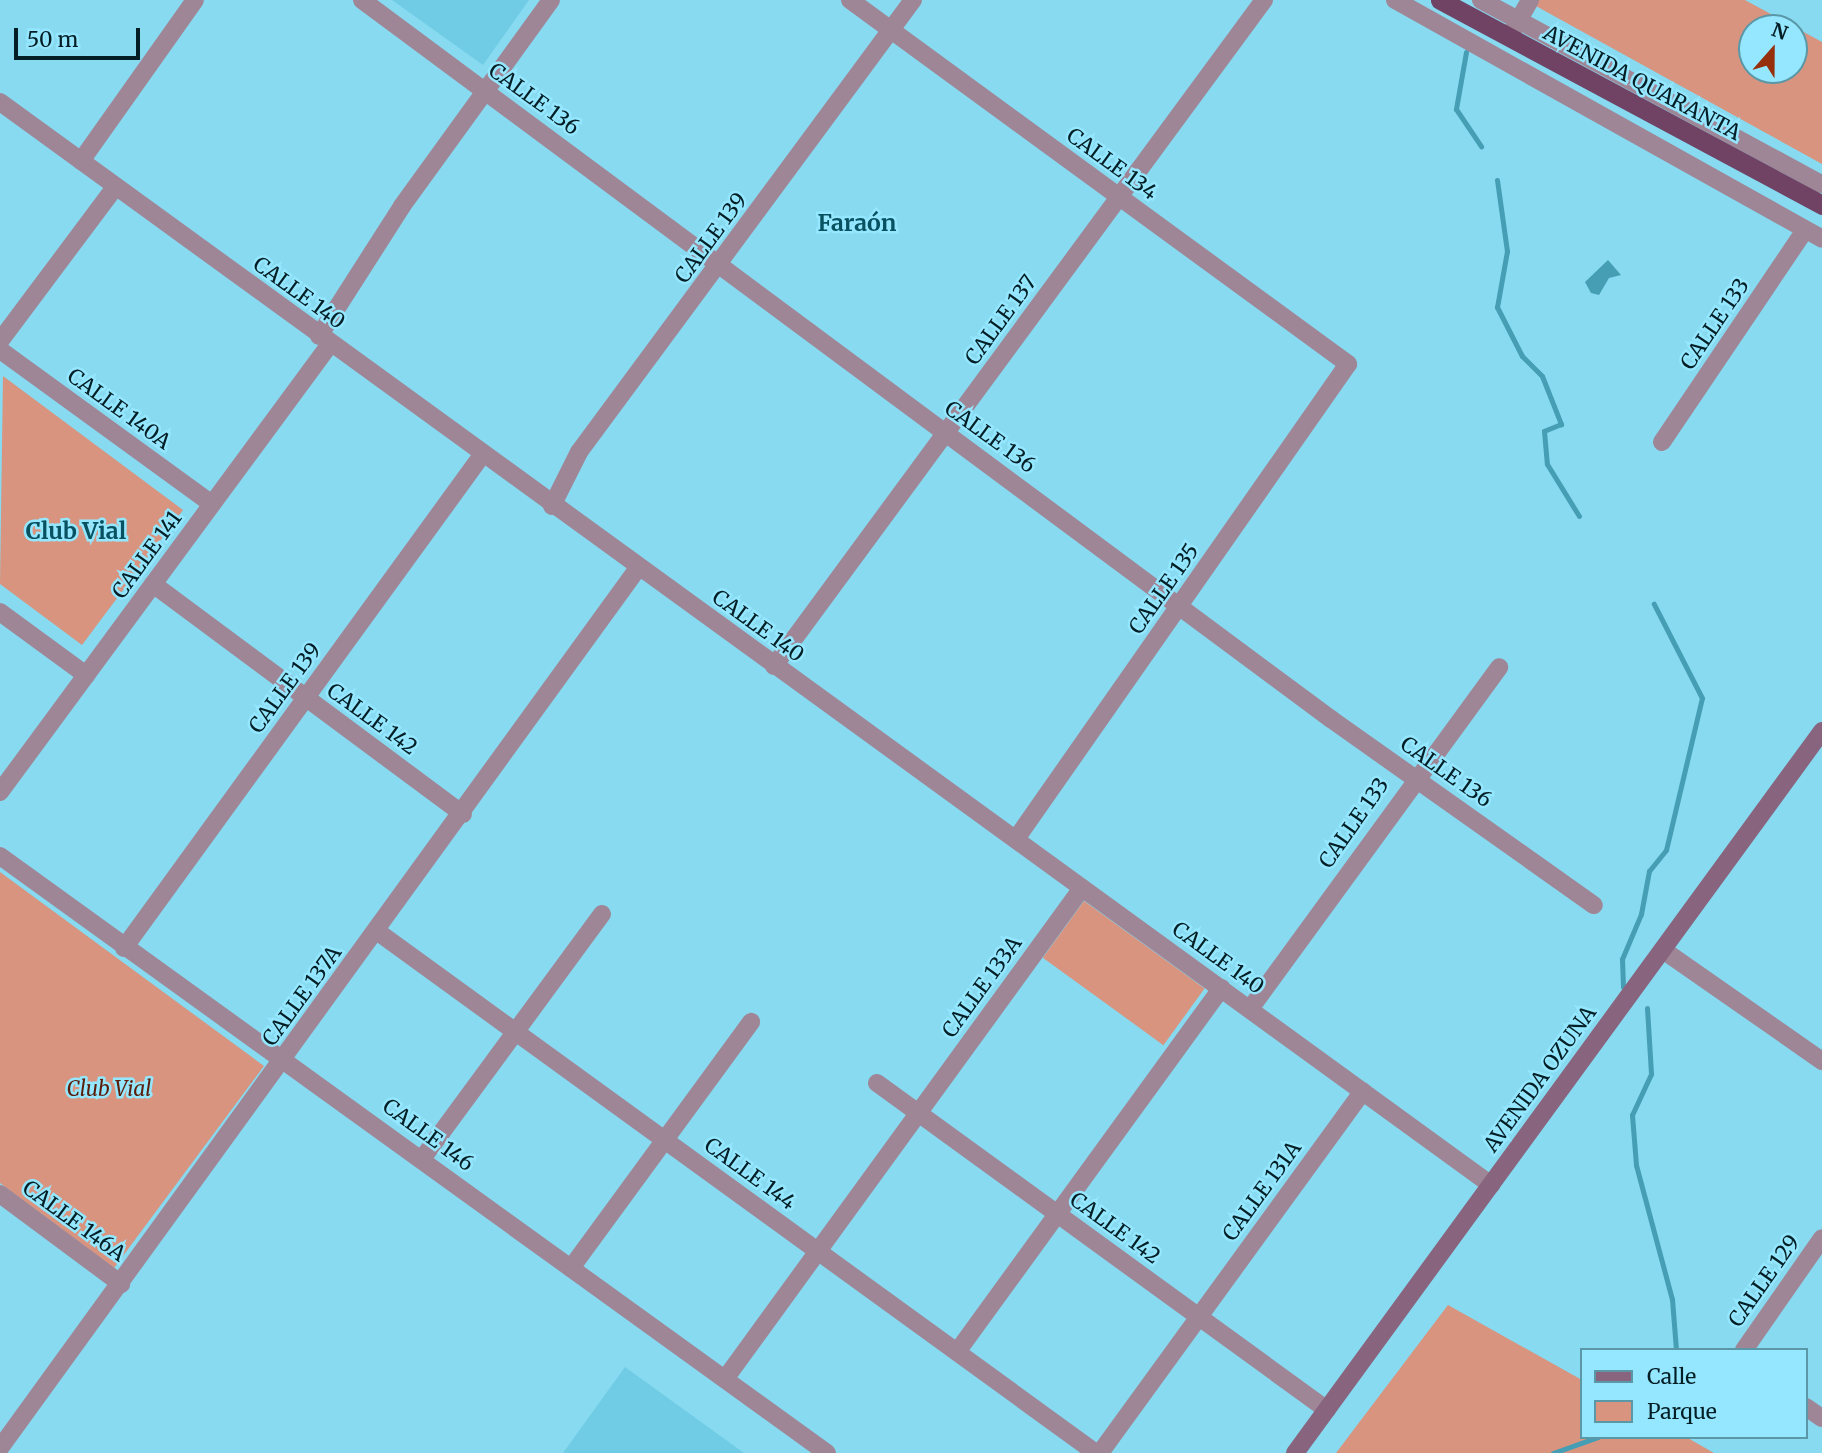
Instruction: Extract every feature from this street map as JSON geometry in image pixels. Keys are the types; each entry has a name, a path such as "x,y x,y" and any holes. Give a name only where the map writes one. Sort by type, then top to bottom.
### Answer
{"highway":[{"name":"AVENIDA QUARANTA","path":"1441,1 1822,205"}],"main road":[{"name":"AVENIDA OZUNA","path":"1295,1453 1822,732"}],"street":[{"path":"81,161 195,0"},
{"name":"CALLE 136","path":"362,0 1414,778 1594,905"},
{"name":"CALLE 141","path":"0,792 212,503 324,340 484,90 551,0"},
{"name":"CALLE 134","path":"850,0 1349,364"},
{"name":"CALLE 139","path":"552,506 579,452 913,0"},
{"name":"CALLE 137","path":"774,666 1265,0"},
{"path":"1395,0 1822,239"},
{"path":"1481,0 1822,184"},
{"path":"1506,36 1530,0"},
{"name":"CALLE 140","path":"0,102 552,506 1491,1185"},
{"path":"0,341 115,187"},
{"name":"CALLE 133","path":"1662,442 1805,230"},
{"name":"CALLE 140A","path":"0,351 212,503"},
{"name":"CALLE 135","path":"1016,839 1349,364"},
{"name":"CALLE 139","path":"124,948 482,455"},
{"name":"CALLE 137A","path":"0,1448 378,932 638,568"},
{"name":"CALLE 142","path":"153,584 463,814"},
{"path":"0,612 86,676"},
{"name":"CALLE 133","path":"1250,1009 1414,778 1499,667"},
{"name":"CALLE 146","path":"0,856 124,948 285,1059 827,1453"},
{"name":"CALLE 133A","path":"725,1379 1082,888"},
{"path":"422,1159 602,914"},
{"name":"CALLE 144","path":"378,932 1098,1453"},
{"path":"1663,950 1822,1061"},
{"path":"957,1352 1221,988"},
{"path":"571,1268 751,1022"},
{"name":"CALLE 142","path":"877,1083 1327,1410"},
{"name":"CALLE 131A","path":"1098,1453 1363,1091"},
{"name":"CALLE 146A","path":"0,1194 121,1284"},
{"name":"CALLE 129","path":"1745,1348 1822,1238"}],"shaded area":[{"path":"392,0 529,0 483,65"},
{"path":"1608,260 1621,275 1609,278 1599,295 1591,293 1585,282"},
{"path":"625,1367 744,1453 563,1453"}],"green space":[{"path":"1525,0 1745,0 1771,14 1738,14 1738,84 1808,84 1808,34 1822,42 1822,164"},
{"path":"3,376 183,510 82,645 0,584"},
{"name":"Club Vial","path":"0,872 264,1066 114,1268 0,1183"},
{"path":"1084,901 1205,989 1163,1045 1043,958"},
{"path":"1448,1305 1580,1379 1580,1439 1690,1439 1714,1453 1336,1453"}],"waterway":[{"path":"1466,52 1456,109 1481,146"},
{"path":"1497,180 1507,251 1497,307 1522,356 1542,376 1561,424 1544,431 1547,464 1579,516"},
{"path":"1623,987 1622,959 1641,914 1649,871 1666,850 1702,698 1654,604"},
{"path":"1647,1008 1651,1074 1632,1115 1636,1165 1672,1299 1676,1348"},
{"path":"1553,1453 1592,1439"}],"district":[{"name":"Faraón","path":"857,223"},
{"name":"Club Vial","path":"76,531"}]}
